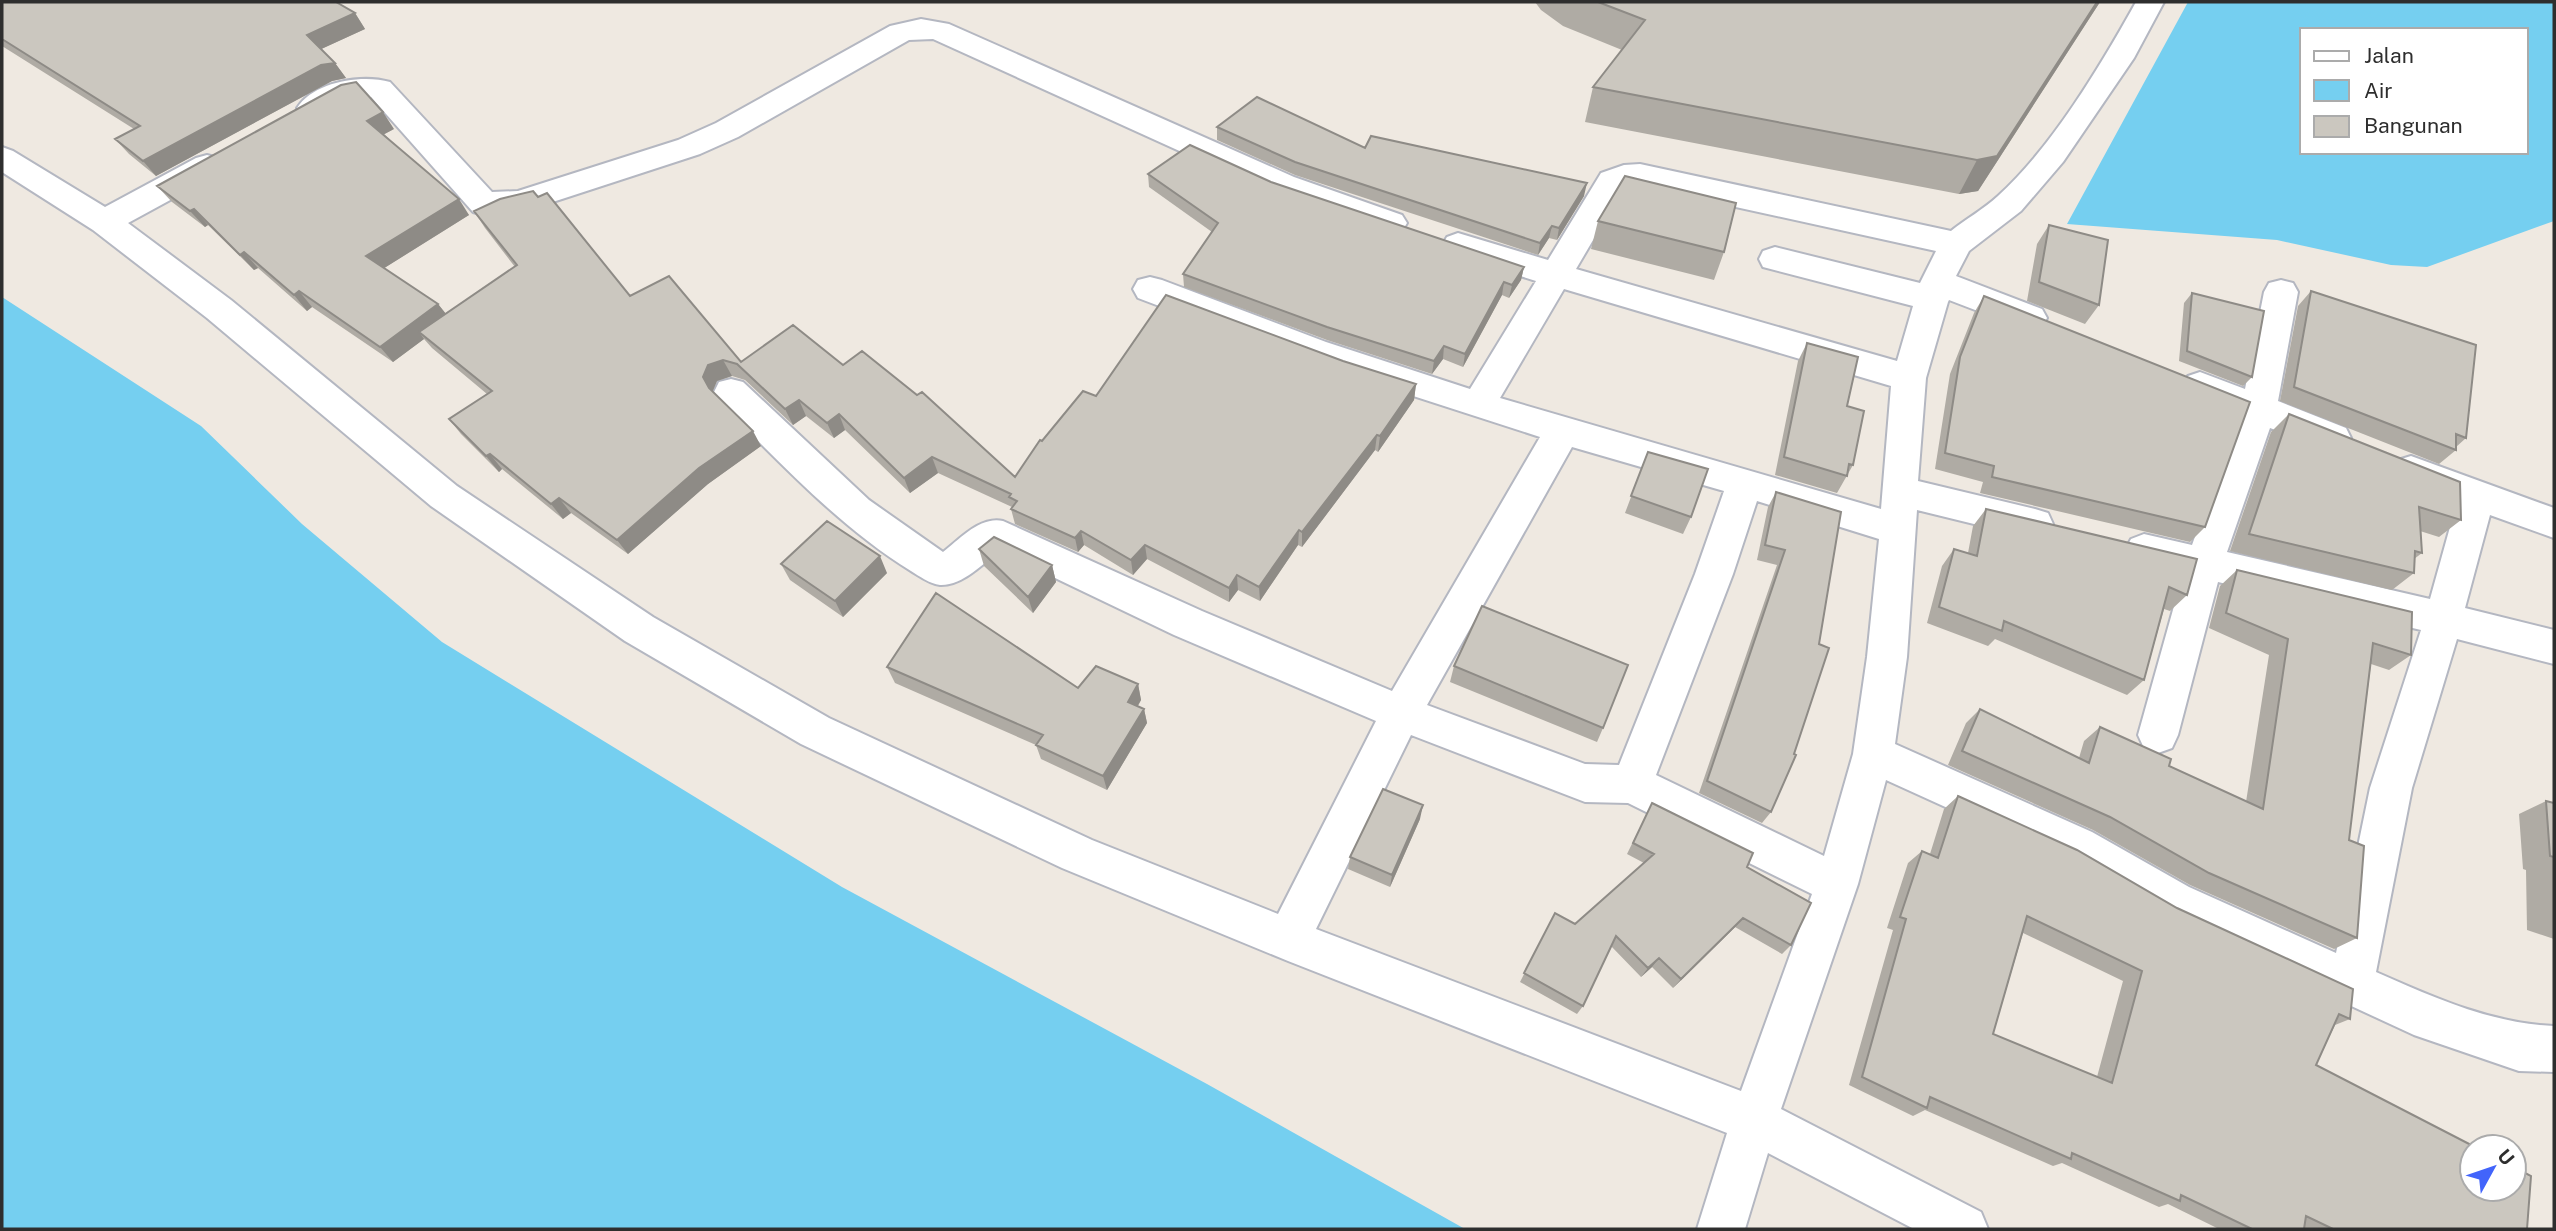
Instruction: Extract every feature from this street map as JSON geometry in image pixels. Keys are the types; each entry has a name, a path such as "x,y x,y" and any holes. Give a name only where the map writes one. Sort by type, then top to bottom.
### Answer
{"street":[{"path":"1721,1229 1754,1120 1837,884 1873,754 1887,657 1898,530 1902,436 1909,378 1935,290 1956,244 2010,203 2052,155 2119,58 2150,2"},
{"path":"284,123 344,90 368,86 380,89 484,204 519,202 689,147 739,123 900,33 921,28 939,30 1283,184 1555,276 1909,378"},
{"path":"104,222 236,150"},
{"path":"2,158 104,222 219,309 444,496 639,629 815,731 1077,855 1288,940 1754,1120 1964,1229"},
{"path":"1478,405 1612,181 1624,176 1640,175 1956,244"},
{"path":"1775,259 1935,290 2066,332"},
{"path":"1150,289 1230,321 1478,405 1745,482 1898,530"},
{"path":"2158,736 2204,565 2259,408 2281,292"},
{"path":"2169,373 2477,496 2554,523"},
{"path":"731,392 866,517 914,555 940,569 954,565 994,534 1003,536 1188,623 1401,713 1585,783 1632,784 1837,884"},
{"path":"1288,940 1401,713 1563,430"},
{"path":"1632,784 1714,575 1745,482"},
{"path":"1900,491 2071,533"},
{"path":"2352,983 2391,788 2444,620 2477,496"},
{"path":"2111,542 2554,647"},
{"path":"1873,754 2077,846 2174,902 2430,1019 2519,1048 2554,1049"}],"water":[{"path":"2188,2 2554,2 2554,221 2427,267 2391,265 2277,240 2067,224"},
{"path":"2,297 201,426 302,524 442,642 842,887 1207,1084 1465,1229 2,1229"}],"building":[{"path":"2,2 336,2 355,13 307,35 335,63 321,65 143,161 115,139 140,126 2,39"},
{"path":"1598,2 2097,2 1997,156 1977,160 1593,87 1645,20"},
{"path":"356,82 383,112 367,121 459,199 366,256 438,304 380,347 299,291 294,295 244,252 240,255 194,209 190,211 157,186 341,85"},
{"path":"1257,97 1365,148 1371,136 1587,183 1559,228 1552,226 1540,243 1295,162 1217,127"},
{"path":"1190,145 1271,182 1524,267 1512,285 1504,282 1465,354 1444,346 1434,361 1327,327 1183,274 1218,223 1148,174"},
{"path":"1625,176 1736,203 1724,252 1598,221"},
{"path":"533,191 538,197 547,193 630,296 669,276 741,362 793,325 843,365 862,351 917,395 922,392 1015,477 1040,440 1042,441 1083,391 1096,396 1166,295 1343,361 1416,384 1380,436 1377,435 1302,532 1299,530 1259,587 1237,575 1229,588 1145,545 1131,560 1081,531 1075,538 1011,509 1017,501 1009,497 1011,494 932,457 904,478 839,414 827,423 799,400 785,409 737,364 723,360 708,365 703,377 709,388 753,431 699,468 617,540 559,498 551,504 490,454 486,456 449,419 492,391 419,332 517,265 474,211 500,199"},
{"path":"2049,225 2108,240 2099,305 2039,282"},
{"path":"2311,291 2476,345 2466,438 2456,434 2456,450 2294,387"},
{"path":"2192,293 2264,311 2252,377 2187,351"},
{"path":"1984,296 2250,402 2205,527 1992,477 1994,466 1945,453 1960,357"},
{"path":"1807,343 1858,357 1847,406 1864,411 1853,465 1849,464 1847,476 1784,457"},
{"path":"2289,414 2460,482 2461,520 2419,507 2422,553 2415,551 2414,573 2249,534"},
{"path":"1648,452 1708,469 1691,517 1631,496"},
{"path":"1776,492 1841,512 1819,644 1829,648 1794,754 1796,755 1771,812 1707,781 1785,550 1765,545"},
{"path":"1986,509 2197,559 2187,595 2169,587 2144,680 2004,621 2002,631 1939,607 1954,549 1977,556"},
{"path":"827,521 880,556 835,601 781,564"},
{"path":"994,537 1052,565 1028,597 979,549"},
{"path":"2237,570 2412,612 2411,655 2373,643 2349,840 2364,846 2357,938 2209,873 2110,817 1962,751 1980,709 2089,763 2100,727 2171,759 2169,766 2263,809 2288,639 2226,613"},
{"path":"936,593 1078,688 1096,666 1138,684 1128,702 1144,709 1103,776 1036,745 1043,735 887,667"},
{"path":"1482,606 1628,665 1603,728 1454,666"},
{"path":"1383,789 1423,805 1392,875 1350,857"},
{"path":"1958,796 2077,850 2177,908 2353,989 2350,1019 2339,1014 2316,1065 2458,1138 2458,1203 2528,1203 2528,1174 2531,1176 2527,1229 2333,1229 2306,1216 2304,1229 2252,1229 2181,1195 2180,1201 2072,1153 2071,1159 1930,1097 1927,1108 1862,1077 1906,919 1900,917 1922,851 1938,858","holes":["2027,916 2142,971 2112,1083 1993,1034"]},
{"path":"2546,801 2554,803 2554,857 2550,856"},
{"path":"1652,803 1753,853 1747,867 1811,903 1791,945 1743,918 1681,979 1659,958 1648,968 1616,936 1583,1006 1524,973 1555,913 1575,924 1654,854 1633,843"}]}
